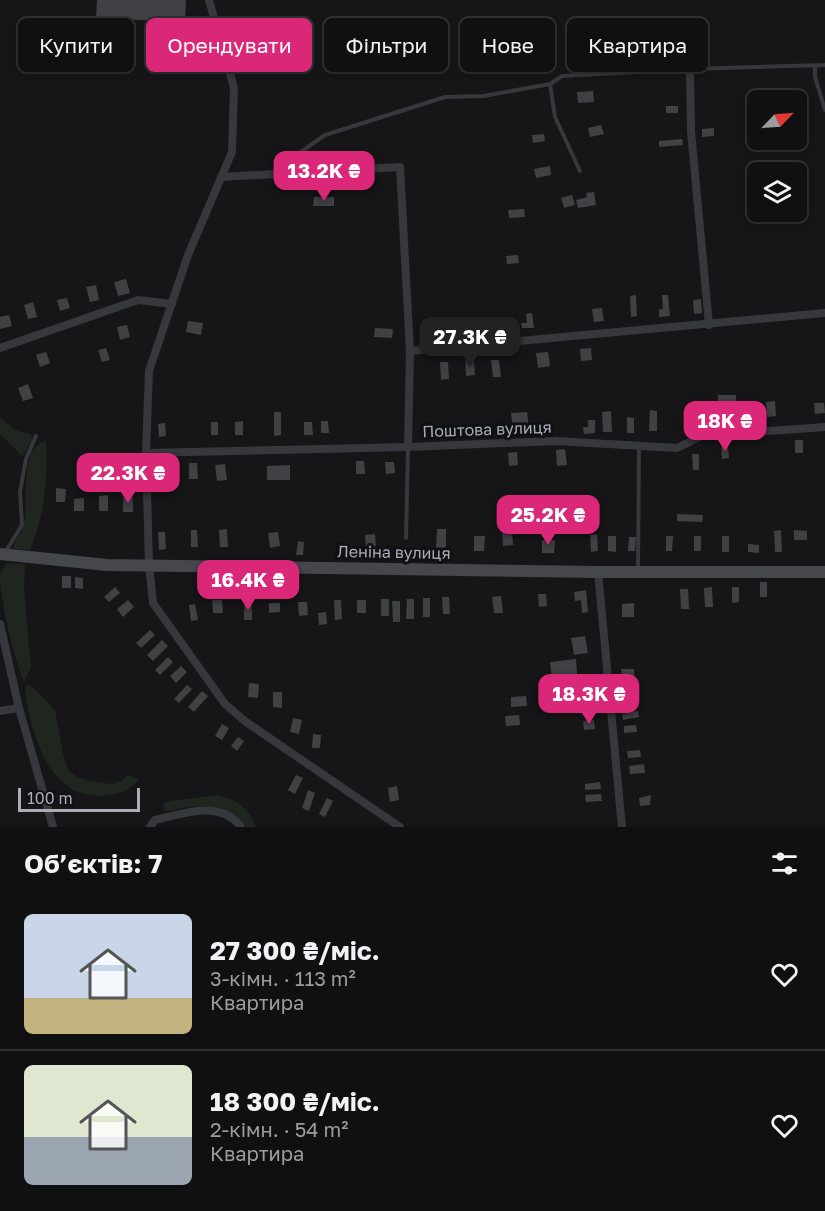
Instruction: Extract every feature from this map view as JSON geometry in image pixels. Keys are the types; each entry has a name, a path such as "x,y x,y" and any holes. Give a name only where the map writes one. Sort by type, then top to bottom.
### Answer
{"street":[{"path":"209,0 234,87 232,152 188,255 149,371 146,453 149,566 153,603 225,704 246,722 400,827"},
{"path":"690,72 691,131 710,325"},
{"path":"221,177 400,167 410,351 408,447"},
{"path":"0,348 138,300 172,303"},
{"path":"410,351 825,313"},
{"name":"Поштова вулиця","path":"146,453 556,441 677,448 702,436 825,427"},
{"name":"Леніна вулиця","path":"2,554 107,565 149,566 598,572 825,572"},
{"path":"598,572 622,827"},
{"path":"0,624 19,708 53,827"},
{"path":"0,711 19,708"},
{"path":"150,827 155,820 184,812 208,810 226,814 241,827"}],"lane":[{"path":"708,69 825,65"},
{"path":"815,66 815,77 825,110"},
{"path":"268,176 325,135 445,97 484,96 550,84 562,76 635,72"},
{"path":"550,84 555,117 580,171"},
{"path":"2,554 22,525 20,492 26,459 36,436"},
{"path":"638,572 639,446"},
{"path":"406,538 408,447"}],"shaded area":[{"path":"0,417 15,430 31,434 32,440 22,456 0,434"},
{"path":"46,441 44,496 35,537 30,550 13,549 25,519 26,480 31,454 37,446"},
{"path":"7,563 25,564 24,589 31,667 24,682 12,644 2,599 0,575"},
{"path":"26,685 32,686 55,710 64,758 68,769 77,777 112,784 123,780 128,775 139,780 122,792 102,796 86,794 62,781 52,771 39,746 27,705"},
{"path":"218,795 232,799 242,806 256,827 247,827 229,813 219,809 187,807 165,812 163,804 170,801"}],"building":[{"path":"97,0 186,0 185,18 146,18 146,20 96,18"},
{"path":"593,91 594,102 578,103 577,92"},
{"path":"666,106 678,106 678,113 666,113"},
{"path":"601,125 604,134 590,137 588,128"},
{"path":"714,128 714,136 702,137 702,129"},
{"path":"544,134 545,141 533,143 532,135"},
{"path":"682,139 683,145 659,147 659,141"},
{"path":"550,166 551,175 536,178 534,169"},
{"path":"594,192 596,205 578,208 576,200 587,197 586,193"},
{"path":"572,195 575,205 564,208 561,198"},
{"path":"314,197 334,197 334,206 313,206"},
{"path":"524,209 525,217 509,218 508,210"},
{"path":"518,255 519,263 507,264 506,256"},
{"path":"126,279 130,293 118,296 114,282"},
{"path":"96,285 99,300 90,302 86,287"},
{"path":"636,295 637,316 631,317 630,296"},
{"path":"662,295 668,295 670,316 659,317 659,310 663,309"},
{"path":"67,298 70,308 60,311 57,300"},
{"path":"701,299 702,313 694,314 693,300"},
{"path":"33,302 37,317 28,319 24,305"},
{"path":"602,308 604,321 594,322 592,309"},
{"path":"532,313 534,328 522,328 521,323 527,323 526,314"},
{"path":"9,315 12,326 0,329 0,317"},
{"path":"188,321 203,323 201,335 186,332"},
{"path":"127,325 130,337 120,340 117,327"},
{"path":"375,328 393,329 392,338 374,337"},
{"path":"106,348 110,360 102,362 98,350"},
{"path":"591,348 592,360 581,361 580,349"},
{"path":"46,352 50,363 40,367 36,355"},
{"path":"548,352 550,366 538,368 536,353"},
{"path":"491,360 499,360 501,377 493,377"},
{"path":"465,361 474,361 475,375 466,376"},
{"path":"440,362 448,362 449,379 441,380"},
{"path":"28,384 33,398 23,401 18,388"},
{"path":"718,395 736,395 736,404 718,404"},
{"path":"775,401 776,416 767,417 766,402"},
{"path":"814,403 824,403 825,413 815,414"},
{"path":"704,404 705,423 698,423 697,405"},
{"path":"650,410 657,411 657,431 649,431"},
{"path":"611,411 612,432 603,432 602,412"},
{"path":"274,412 281,412 281,435 274,436"},
{"path":"527,412 529,428 513,429 511,413"},
{"path":"627,417 634,418 634,433 627,433"},
{"path":"588,420 595,420 595,433 584,434 583,427 588,427"},
{"path":"243,421 243,435 235,435 235,422"},
{"path":"321,421 328,421 329,433 321,433"},
{"path":"211,422 218,422 218,435 211,435"},
{"path":"304,422 312,422 313,435 304,435"},
{"path":"165,423 166,436 159,437 158,424"},
{"path":"795,440 803,440 803,453 795,453"},
{"path":"721,446 728,446 729,458 722,459"},
{"path":"565,449 567,465 557,466 556,450"},
{"path":"517,452 518,465 509,466 508,453"},
{"path":"692,454 699,454 699,470 693,470"},
{"path":"356,461 364,461 365,474 356,474"},
{"path":"175,462 176,474 168,475 167,463"},
{"path":"385,462 394,462 395,473 386,474"},
{"path":"189,463 197,463 198,479 189,479"},
{"path":"225,464 227,480 217,481 215,465"},
{"path":"290,465 290,480 267,480 267,466"},
{"path":"56,488 66,489 65,502 56,502"},
{"path":"108,495 108,511 99,511 99,496"},
{"path":"123,497 133,497 133,512 123,512"},
{"path":"84,498 84,511 74,511 74,499"},
{"path":"677,514 703,515 702,522 677,521"},
{"path":"502,526 512,526 513,545 503,546"},
{"path":"227,529 228,547 220,547 219,530"},
{"path":"437,529 446,529 446,549 436,549"},
{"path":"191,530 197,530 198,547 191,547"},
{"path":"781,530 782,552 775,552 774,531"},
{"path":"794,530 807,531 807,540 794,540"},
{"path":"158,532 165,532 166,549 159,550"},
{"path":"278,532 280,546 270,548 268,533"},
{"path":"375,534 376,548 366,549 365,535"},
{"path":"597,534 598,551 591,552 590,535"},
{"path":"474,536 485,536 484,551 474,551"},
{"path":"608,536 616,536 616,552 608,551"},
{"path":"666,536 673,536 672,551 666,551"},
{"path":"694,536 701,536 701,551 694,551"},
{"path":"722,536 729,536 729,552 722,552"},
{"path":"629,537 636,537 635,551 628,551"},
{"path":"542,540 555,540 554,553 542,553"},
{"path":"298,541 304,542 303,555 296,555"},
{"path":"748,544 759,545 759,553 748,552"},
{"path":"62,576 71,576 71,588 62,588"},
{"path":"75,577 83,578 83,589 75,588"},
{"path":"760,582 767,582 767,597 760,597"},
{"path":"115,587 120,593 109,602 104,597"},
{"path":"712,587 713,607 705,607 704,588"},
{"path":"732,587 739,587 739,602 732,603"},
{"path":"680,589 688,589 689,609 681,609"},
{"path":"586,590 588,612 582,613 581,600 575,601 574,592"},
{"path":"538,594 546,594 547,606 539,607"},
{"path":"501,596 503,613 494,613 492,597"},
{"path":"442,597 449,597 450,614 443,614"},
{"path":"423,598 430,598 430,617 423,617"},
{"path":"381,599 389,599 389,616 381,616"},
{"path":"407,599 414,599 414,619 406,619"},
{"path":"128,600 134,607 123,617 117,609"},
{"path":"212,600 222,600 223,613 213,613"},
{"path":"334,600 341,600 342,619 335,620"},
{"path":"357,600 366,600 366,613 357,613"},
{"path":"392,601 400,601 400,622 393,622"},
{"path":"252,602 252,620 244,620 244,603"},
{"path":"298,602 307,602 308,615 299,616"},
{"path":"269,603 280,603 280,612 269,613"},
{"path":"634,603 634,617 622,617 622,604"},
{"path":"195,604 198,620 191,621 189,605"},
{"path":"326,612 327,624 319,625 318,613"},
{"path":"150,630 155,635 141,648 136,643"},
{"path":"585,636 588,653 574,655 571,638"},
{"path":"162,640 168,646 153,661 147,655"},
{"path":"168,657 173,662 160,675 155,670"},
{"path":"576,659 579,702 555,705 550,662"},
{"path":"181,666 187,672 176,683 170,676"},
{"path":"621,669 634,669 635,683 628,683 627,678 622,678"},
{"path":"249,683 259,684 258,698 248,697"},
{"path":"187,685 192,689 179,703 174,699"},
{"path":"202,691 208,696 194,712 188,707"},
{"path":"273,692 282,692 282,708 273,707"},
{"path":"526,696 527,706 511,707 511,697"},
{"path":"638,711 639,717 623,720 622,714"},
{"path":"519,715 520,725 506,726 505,716"},
{"path":"293,718 302,720 299,734 290,732"},
{"path":"594,720 595,729 584,730 583,721"},
{"path":"222,724 229,728 222,740 215,736"},
{"path":"636,725 637,732 624,733 624,726"},
{"path":"313,734 321,735 320,748 312,748"},
{"path":"238,737 244,741 237,751 231,746"},
{"path":"640,750 641,757 628,758 627,751"},
{"path":"644,764 645,773 630,774 629,766"},
{"path":"296,775 303,778 295,794 288,790"},
{"path":"600,782 601,789 585,790 585,784"},
{"path":"397,786 399,800 390,802 388,788"},
{"path":"308,790 315,793 309,811 302,808"},
{"path":"601,794 602,801 586,802 585,795"},
{"path":"651,795 650,805 640,806 639,798"},
{"path":"327,798 333,801 325,817 319,814"}]}
